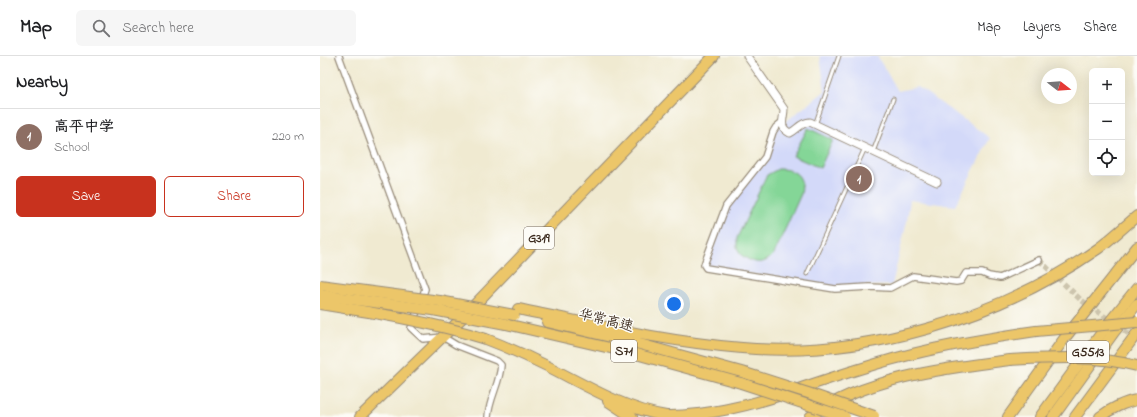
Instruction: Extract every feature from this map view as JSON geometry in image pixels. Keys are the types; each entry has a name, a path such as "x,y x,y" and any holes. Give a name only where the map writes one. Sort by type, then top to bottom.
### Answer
{"highway":[{"name":"G319","path":"360,417 443,337 714,56"},
{"path":"516,312 704,344 743,348 777,350 827,348 871,342 924,330 974,314 1010,299 1054,277 1100,247 1137,216"},
{"path":"1008,417 1064,340 1137,247"},
{"name":"华常高速","path":"320,285 360,289 516,312 745,373 876,417"},
{"name":"G5513","path":"1040,417 1108,324 1137,288"},
{"name":"华常高速","path":"320,295 433,310 506,324 628,352 741,383 845,417"},
{"path":"320,304 423,322 463,331 514,349 585,386 644,411 668,416 696,416 726,411 753,404 877,364 933,349 1036,331 1137,322"},
{"name":"G5513","path":"1053,417 1114,332 1137,304"},
{"path":"1074,417 1137,333"},
{"path":"810,417 836,401 870,387 942,370 1010,360 1073,358 1107,360 1137,366"},
{"path":"1001,417 1045,366"},
{"path":"585,386 632,417"},
{"path":"1100,417 1116,407 1130,401 1137,400"}],"street":[{"path":"339,56 425,289 412,328 423,339 443,337 456,345 497,361 501,365 489,408 488,417"},
{"path":"748,56 784,109 782,122 773,132 765,156 724,211 704,265 706,268 834,289 869,287 890,288 913,276 956,282 961,282 966,273 982,273 988,276 1000,278 1039,260"},
{"path":"782,122 787,132 790,133 806,122 815,125 937,182"}],"lane":[{"path":"815,125 839,56"},
{"path":"873,152 893,99"},
{"path":"807,274 865,148"}],"shaded area":[{"path":"820,56 877,56 898,91 918,87 990,138 955,206 910,200 907,221 892,285 831,287 706,267 728,205 766,157 775,130 825,91"}],"green space":[{"path":"808,128 833,140 820,168 793,156"},
{"path":"778,169 794,172 800,178 802,188 801,194 774,254 766,261 762,262 749,260 740,254 737,247 737,238 767,175"}],"tunnel":[{"path":"1039,260 1081,300 1135,338"}],"place":[{"name":"高平中学","path":"859,179"}]}
